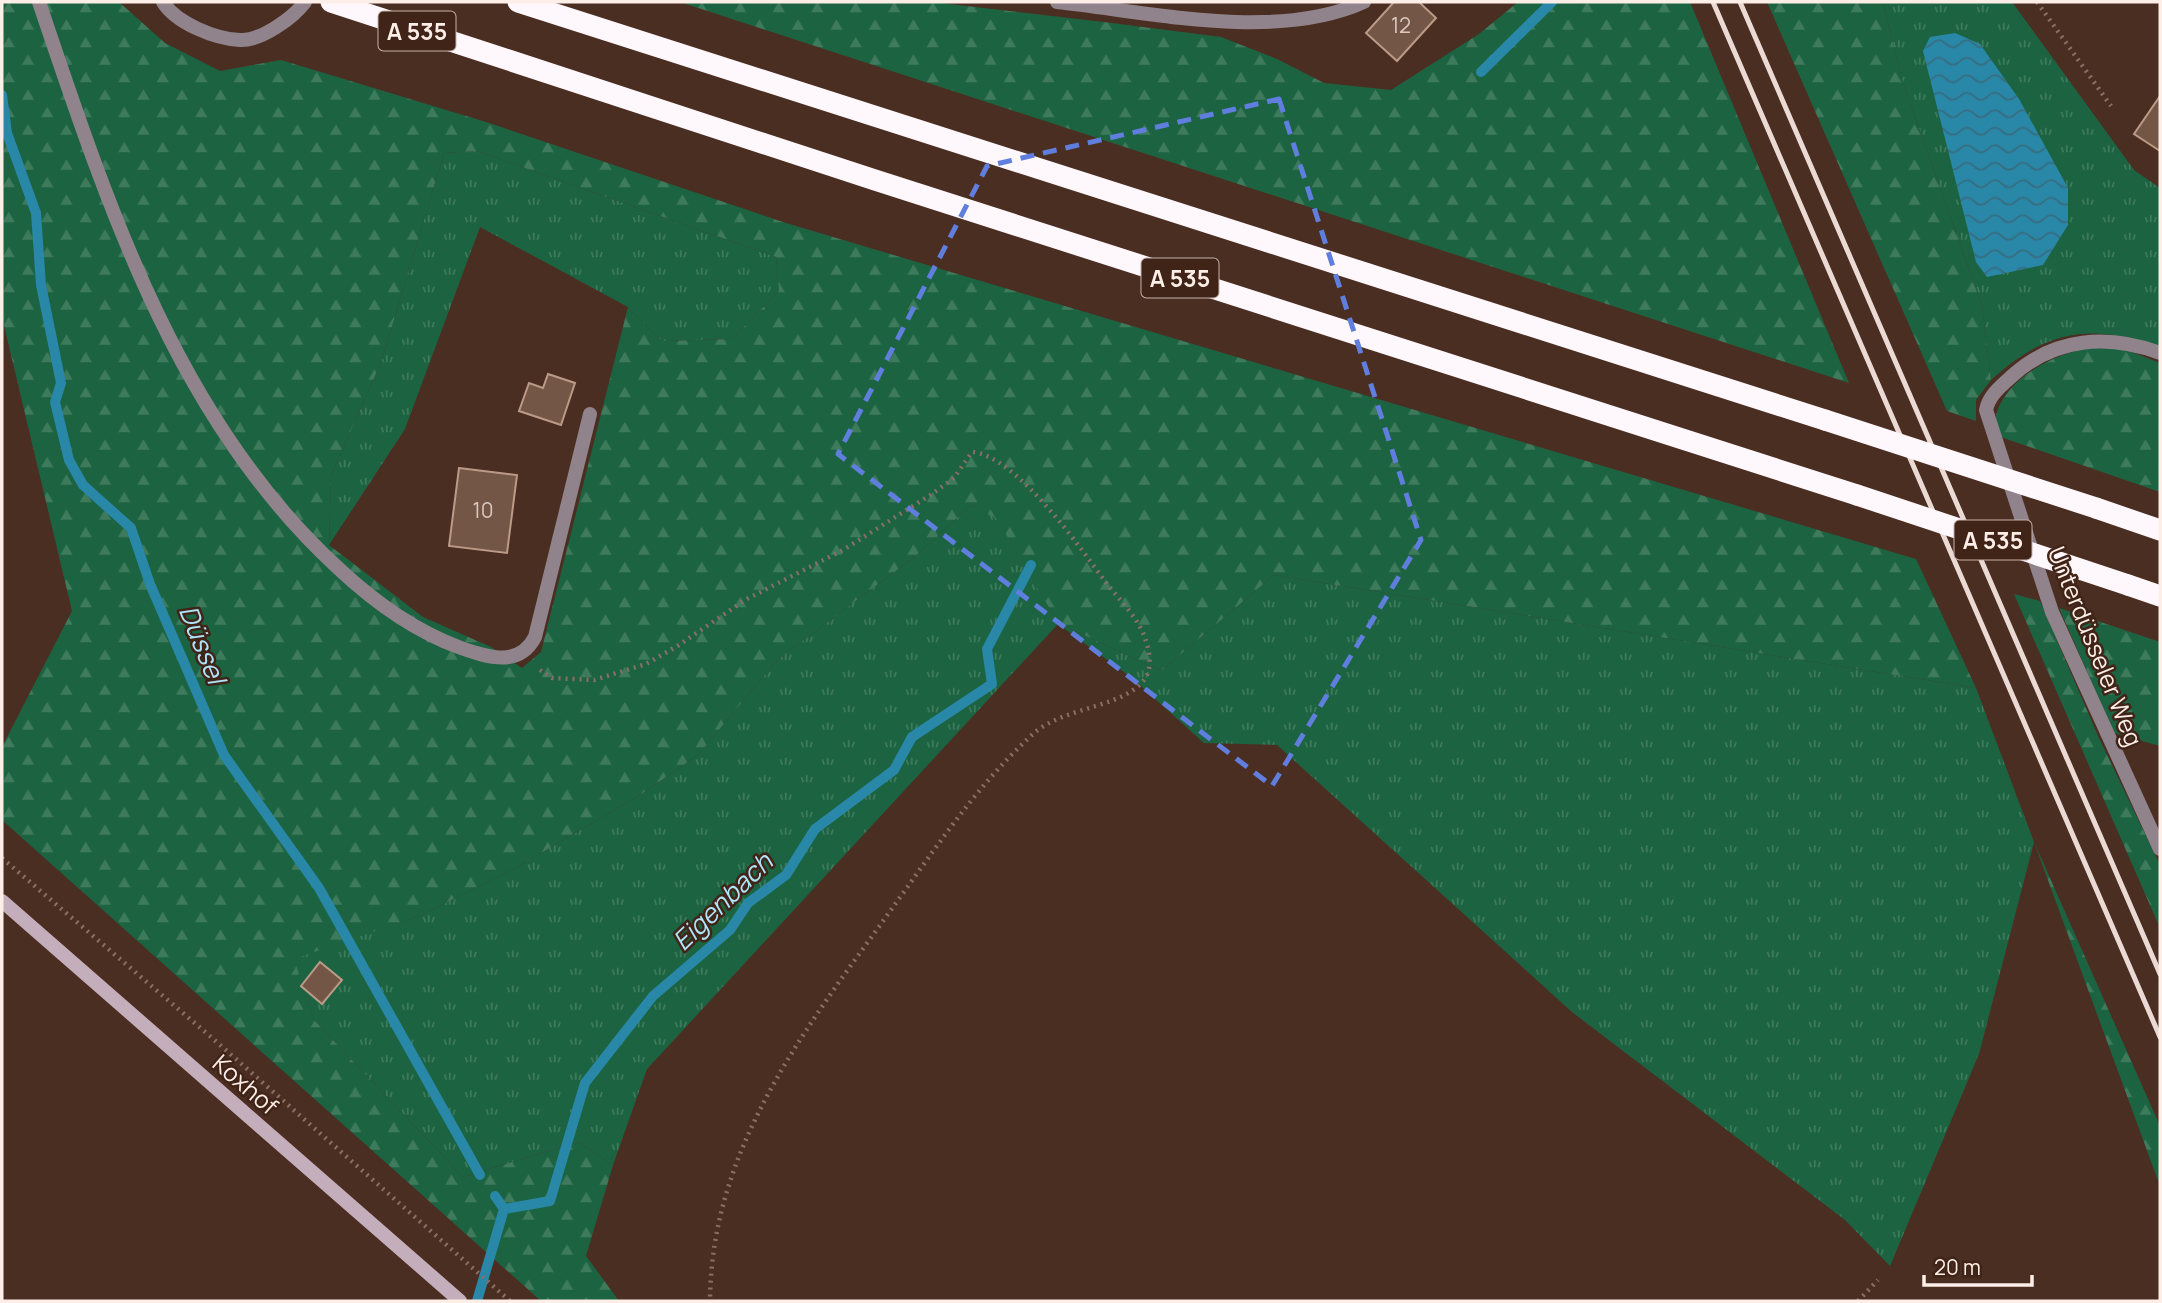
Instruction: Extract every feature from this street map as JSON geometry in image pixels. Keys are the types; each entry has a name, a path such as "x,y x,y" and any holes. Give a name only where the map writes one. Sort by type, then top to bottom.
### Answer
{"highway":[{"name":"A 535","path":"331,2 503,60 1857,495 2160,596"},
{"name":"A 535","path":"522,3 1825,420 2160,530"}],"main road":[{"name":"Koxhof","path":"2,901 459,1300"}],"street":[{"path":"39,2 111,209 141,281 169,338 237,451 317,548 355,584 439,640 499,658 519,656 529,648 535,637 590,414"},
{"path":"163,2 183,23 242,41 282,25 305,2"},
{"path":"1057,2 1258,24 1338,14 1364,2"},
{"name":"Unterdüsseler Weg","path":"2160,354 2126,342 2107,340 2065,346 2020,369 1996,391 1986,410 2052,612 2160,849"}],"path":[{"path":"2037,2 2111,106"},
{"path":"519,656 552,678 575,680 605,677 646,664 680,645 745,600 843,550 922,500 954,478 972,452 981,453 1008,472 1060,519 1144,636 1150,666 1145,678 1129,694 1055,718 1004,762 957,819 785,1063 750,1126 733,1167 718,1227 710,1301"},
{"path":"2,858 211,1037 510,1301"},
{"path":"1858,1301 1878,1280"}],"highlighted area":[{"path":"1279,99 1421,540 1272,786 838,454 987,166"}],"green space":[{"path":"2,2 119,2 165,43 220,71 281,60 486,122 786,223 1916,559 1976,688 1274,575 1161,671 1058,623 997,519 971,505 917,555 778,659 698,755 640,795 519,866 422,915 294,959 314,1020 463,1177 578,1142 613,1165 586,1256 619,1301 541,1301 2,820 2,747 72,611 2,317","holes":["477,151 776,257 779,291 732,339 662,341 628,307 541,652 522,668 491,647 423,617 329,545 331,476 382,360 444,153"]},
{"path":"680,2 932,2 1112,23 1221,37 1277,59 1324,83 1391,90 1479,34 1518,2 1690,2 1849,383"},
{"path":"1767,2 1883,2 1903,83 1982,306 1991,380 1976,400 1976,421 1947,411"},
{"path":"1883,2 2012,2 2134,170 2160,188 2160,347 2112,335 2070,335 2031,350 1991,380 1982,306 1903,83"},
{"path":"477,151 776,257 779,291 732,339 662,341 628,307 480,227 405,429 329,545 331,476 382,360 444,153"},
{"path":"2093,348 2124,349 2160,363 2160,492 1995,435 1995,418 2001,402 2012,387 2042,365 2076,351"},
{"path":"971,505 997,518 1058,623 1161,671 1274,575 1976,688 2034,842 1979,1054 1890,1266 1845,1220 1572,1012 1277,745 1204,743 1132,678 1058,624 647,1069 613,1165 578,1142 463,1177 314,1020 293,958 422,915 519,866 640,795 698,755 778,659 917,555"},
{"path":"2014,594 2040,601 2098,736 2160,865 2160,928"},
{"path":"2059,608 2160,642 2160,746 2114,733"},
{"path":"2034,842 2160,1126 2160,1186"}],"water":[{"path":"1955,33 1980,44 2019,99 2068,188 2068,225 2043,265 1987,277 1976,262 1923,51 1930,37"}],"building":[{"path":"1394,2 1419,2 1436,18 1397,61 1366,33"},
{"path":"2160,96 2160,151 2134,134"},
{"path":"548,374 575,383 561,425 519,411 529,383 543,388"},
{"path":"459,468 517,475 507,553 449,546"},
{"path":"320,962 342,980 322,1004 301,986"}],"waterway":[{"name":"Eigenbach","path":"1481,72 1552,2"},
{"name":"Düssel","path":"2,95 7,133 36,213 41,285 61,383 55,402 69,460 83,485 131,528 150,584 224,755 319,888 480,1175"},
{"name":"Eigenbach","path":"504,1209 550,1201 585,1083 653,996 730,930 748,903 786,875 815,829 894,770 912,737 992,684 987,649 1031,565"},
{"name":"Düssel","path":"477,1301 504,1209 495,1196"}],"railway":[{"path":"1713,2 2160,1037"},
{"path":"1740,2 2160,974"}]}
